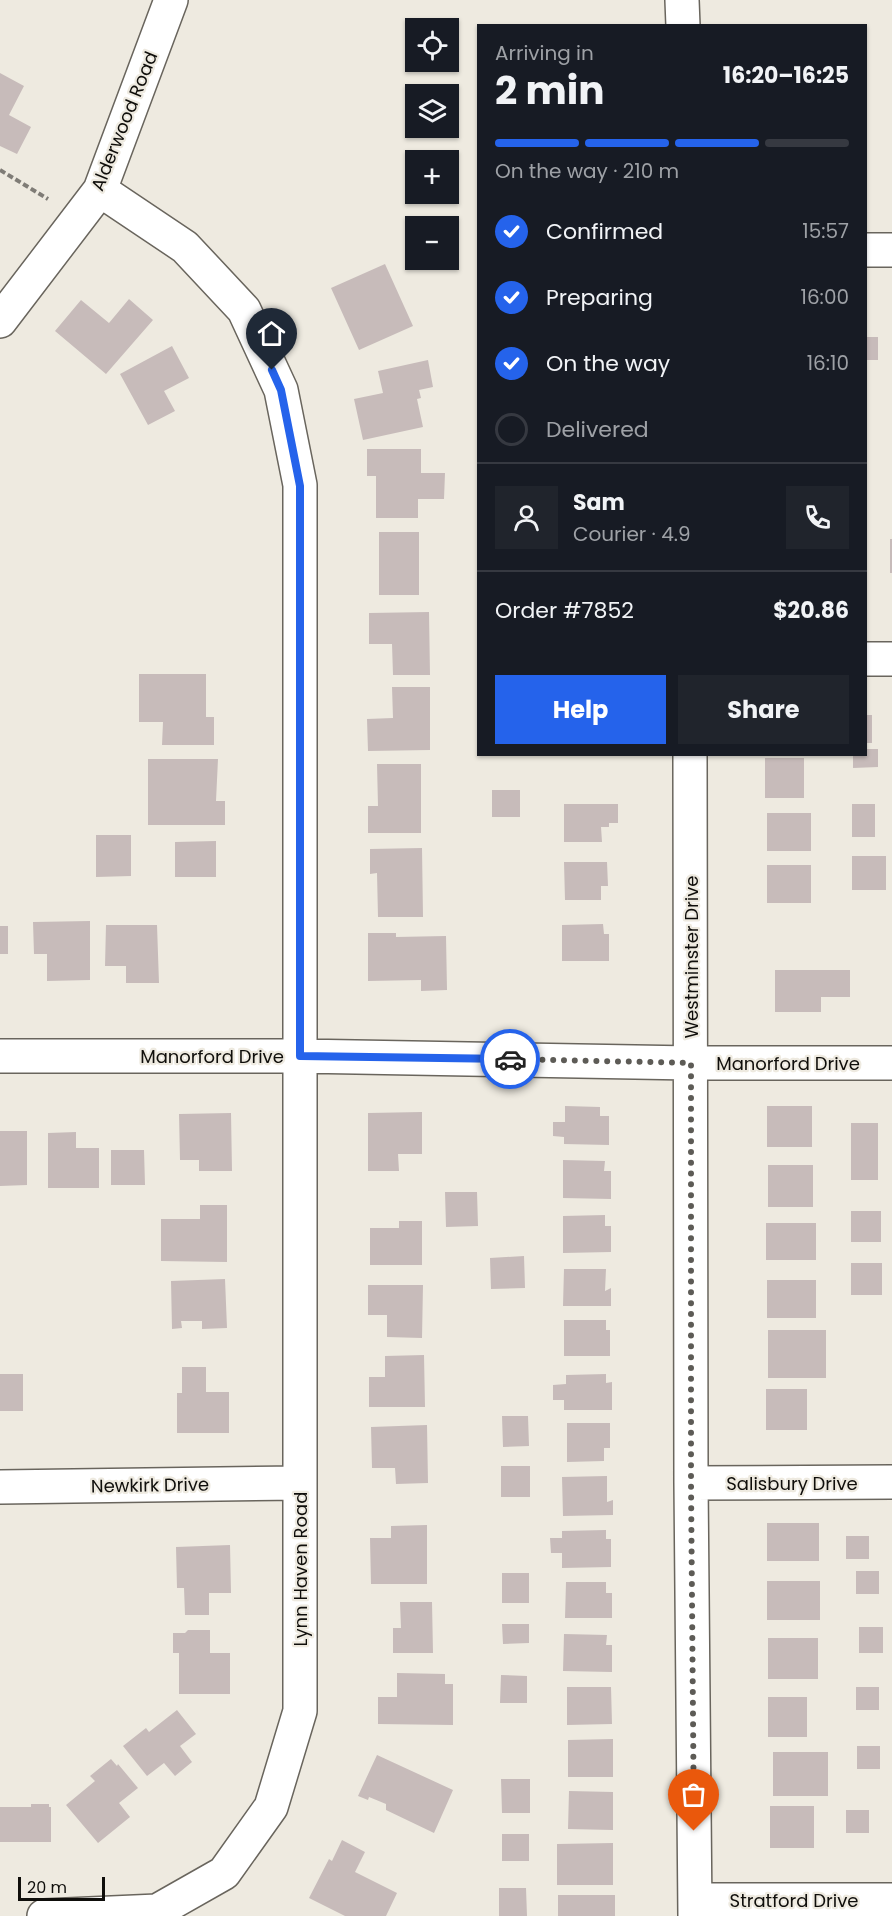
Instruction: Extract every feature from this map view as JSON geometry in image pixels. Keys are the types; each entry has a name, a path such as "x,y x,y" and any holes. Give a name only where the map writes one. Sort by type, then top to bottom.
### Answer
{"street":[{"name":"Alderwood Road","path":"0,321 100,190 171,0"},
{"path":"682,0 683,24"},
{"name":"Lynn Haven Road","path":"44,1916 157,1911 224,1873 271,1807 300,1711 300,486 281,390 244,310 185,247 100,190"},
{"path":"867,250 892,250"},
{"path":"867,658 892,659"},
{"name":"Westminster Drive","path":"690,756 691,1483 695,1908"},
{"name":"Manorford Drive","path":"0,1056 300,1056 691,1063 892,1063"},
{"name":"Salisbury Drive","path":"691,1483 892,1482"},
{"name":"Newkirk Drive","path":"0,1487 300,1483"},
{"name":"Stratford Drive","path":"695,1908 892,1900"}],"path":[{"path":"0,170 48,199"}],"building":[{"path":"0,73 24,86 9,115 31,127 17,154 0,146"},
{"path":"385,264 413,326 359,350 331,288"},
{"path":"129,299 153,320 106,374 55,331 81,300 109,323"},
{"path":"867,337 878,337 878,360 867,360"},
{"path":"172,346 189,378 164,391 175,411 148,425 120,374"},
{"path":"428,360 433,387 419,390 421,398 417,399 423,427 363,440 354,399 383,393 378,371"},
{"path":"367,449 421,449 421,473 445,473 444,499 418,499 418,518 376,518 376,476 367,476"},
{"path":"379,532 419,532 419,595 379,595"},
{"path":"890,539 892,539 892,573 890,573"},
{"path":"429,612 430,675 393,675 392,644 369,644 369,613"},
{"path":"139,674 206,674 206,717 214,717 214,745 162,745 163,722 139,722"},
{"path":"392,687 430,687 430,750 368,751 367,719 393,718"},
{"path":"867,715 872,715 872,743 867,743"},
{"path":"867,749 878,749 878,767 853,768 853,756 867,756"},
{"path":"765,758 804,758 804,798 765,798"},
{"path":"148,759 218,759 216,801 225,801 225,825 148,825"},
{"path":"377,764 421,764 421,833 368,833 368,806 378,806"},
{"path":"492,790 520,790 520,817 492,817"},
{"path":"564,804 618,804 618,823 609,823 609,827 601,827 602,842 564,842"},
{"path":"852,804 875,804 875,837 852,837"},
{"path":"767,813 811,813 811,851 767,851"},
{"path":"96,835 131,835 131,876 96,877"},
{"path":"216,841 216,877 175,877 175,842"},
{"path":"422,848 423,917 378,917 377,873 370,874 370,849"},
{"path":"852,856 886,856 886,890 852,890"},
{"path":"564,862 607,862 608,886 601,886 601,900 565,900"},
{"path":"767,865 811,865 811,903 767,903"},
{"path":"90,921 90,980 47,981 47,954 34,954 33,922"},
{"path":"603,924 604,934 609,934 609,961 562,961 562,925"},
{"path":"106,925 157,925 159,983 126,983 126,966 105,966"},
{"path":"0,926 8,926 8,954 0,954"},
{"path":"368,933 396,933 396,937 446,936 447,990 421,991 421,980 368,981"},
{"path":"775,970 850,970 850,997 821,997 821,1012 775,1012"},
{"path":"565,1106 600,1107 600,1116 609,1116 609,1145 564,1144 564,1137 553,1136 553,1122 565,1122"},
{"path":"767,1106 812,1106 812,1147 767,1147"},
{"path":"422,1112 422,1154 398,1154 399,1171 368,1171 368,1113"},
{"path":"231,1113 232,1171 199,1171 199,1160 180,1160 179,1114"},
{"path":"851,1123 878,1123 878,1180 851,1180"},
{"path":"0,1131 27,1131 27,1185 0,1186"},
{"path":"76,1132 76,1148 99,1148 99,1188 48,1188 48,1133"},
{"path":"111,1150 144,1150 145,1185 111,1185"},
{"path":"563,1160 605,1161 604,1171 611,1171 611,1199 563,1198"},
{"path":"768,1165 813,1165 813,1207 768,1207"},
{"path":"445,1192 477,1192 478,1226 446,1227"},
{"path":"200,1205 227,1205 227,1262 161,1261 161,1219 200,1219"},
{"path":"851,1211 881,1211 881,1242 851,1242"},
{"path":"605,1215 605,1226 611,1226 611,1252 563,1253 563,1216"},
{"path":"399,1221 422,1221 422,1265 370,1265 370,1228 399,1228"},
{"path":"766,1223 816,1223 816,1260 766,1260"},
{"path":"524,1256 525,1288 491,1289 490,1258"},
{"path":"851,1263 882,1263 882,1295 851,1295"},
{"path":"564,1269 606,1269 605,1291 611,1288 611,1306 563,1306"},
{"path":"225,1279 227,1328 202,1329 202,1321 181,1321 182,1328 172,1329 171,1281"},
{"path":"767,1280 816,1280 816,1318 767,1318"},
{"path":"368,1285 423,1285 422,1338 387,1337 387,1315 368,1315"},
{"path":"564,1320 606,1320 606,1330 610,1330 610,1356 564,1356"},
{"path":"768,1330 826,1330 826,1378 768,1378"},
{"path":"424,1355 425,1407 369,1407 369,1377 385,1377 385,1356"},
{"path":"182,1367 206,1367 206,1392 229,1392 229,1433 177,1433 177,1393 182,1393"},
{"path":"0,1374 23,1374 23,1411 0,1411"},
{"path":"606,1374 606,1383 612,1382 612,1410 564,1410 564,1400 553,1400 553,1385 566,1384 566,1375"},
{"path":"766,1389 807,1389 807,1430 766,1430"},
{"path":"502,1416 528,1416 529,1446 503,1447"},
{"path":"567,1423 610,1423 610,1448 604,1448 604,1461 567,1462"},
{"path":"427,1425 428,1483 396,1484 395,1468 372,1468 371,1427"},
{"path":"501,1466 530,1466 530,1497 501,1497"},
{"path":"607,1476 607,1502 613,1500 613,1515 563,1516 562,1477"},
{"path":"767,1523 819,1523 819,1561 767,1561"},
{"path":"427,1525 427,1584 371,1584 370,1538 391,1538 391,1526"},
{"path":"606,1530 606,1539 611,1539 611,1567 562,1568 562,1553 551,1553 550,1538 562,1538 562,1531"},
{"path":"846,1536 869,1536 869,1559 846,1559"},
{"path":"230,1545 231,1593 209,1593 209,1615 185,1615 184,1588 177,1588 176,1547"},
{"path":"856,1571 879,1571 879,1594 856,1594"},
{"path":"502,1573 529,1573 529,1603 502,1603"},
{"path":"767,1581 820,1581 820,1620 767,1620"},
{"path":"566,1582 606,1582 606,1593 612,1593 612,1618 565,1618"},
{"path":"400,1602 432,1602 433,1653 393,1653 393,1628 401,1628"},
{"path":"502,1624 529,1624 529,1643 503,1644"},
{"path":"859,1627 883,1627 883,1653 859,1653"},
{"path":"188,1630 210,1630 210,1653 230,1653 230,1694 179,1694 179,1653 173,1653 173,1633 185,1633"},
{"path":"564,1634 607,1635 606,1645 612,1645 612,1672 563,1671"},
{"path":"768,1638 818,1638 818,1679 768,1679"},
{"path":"397,1673 445,1674 445,1684 453,1684 453,1725 378,1724 378,1697 397,1697"},
{"path":"501,1675 527,1676 527,1703 500,1703"},
{"path":"567,1687 611,1687 612,1724 567,1725"},
{"path":"856,1687 879,1687 879,1710 856,1710"},
{"path":"768,1697 807,1697 807,1737 768,1737"},
{"path":"177,1710 196,1734 180,1746 192,1762 175,1776 164,1763 147,1776 123,1746 146,1728 149,1732"},
{"path":"613,1739 613,1777 568,1777 568,1740"},
{"path":"857,1746 880,1746 880,1769 857,1769"},
{"path":"773,1752 828,1752 828,1796 773,1796"},
{"path":"377,1755 453,1790 434,1833 386,1810 386,1804 369,1797 368,1800 358,1796"},
{"path":"111,1759 138,1788 119,1803 130,1817 98,1843 66,1805 95,1781 90,1776"},
{"path":"501,1779 530,1779 530,1813 502,1813"},
{"path":"569,1791 613,1792 613,1830 568,1829"},
{"path":"31,1804 49,1804 51,1807 51,1842 0,1842 0,1807 31,1807"},
{"path":"770,1806 814,1806 814,1848 770,1848"},
{"path":"846,1810 869,1810 869,1833 846,1833"},
{"path":"502,1834 529,1834 529,1861 502,1861"},
{"path":"342,1840 365,1852 355,1872 397,1893 386,1916 345,1916 309,1898 329,1859 332,1861"},
{"path":"613,1843 613,1885 557,1885 557,1844"},
{"path":"499,1888 526,1888 527,1916 499,1916"},
{"path":"558,1895 615,1895 615,1916 558,1916"}],"way so far":[{"path":"510,1059 691,1063 694,1831"}],"route":[{"path":"272,370 281,390 300,486 300,1056 510,1059"}]}
